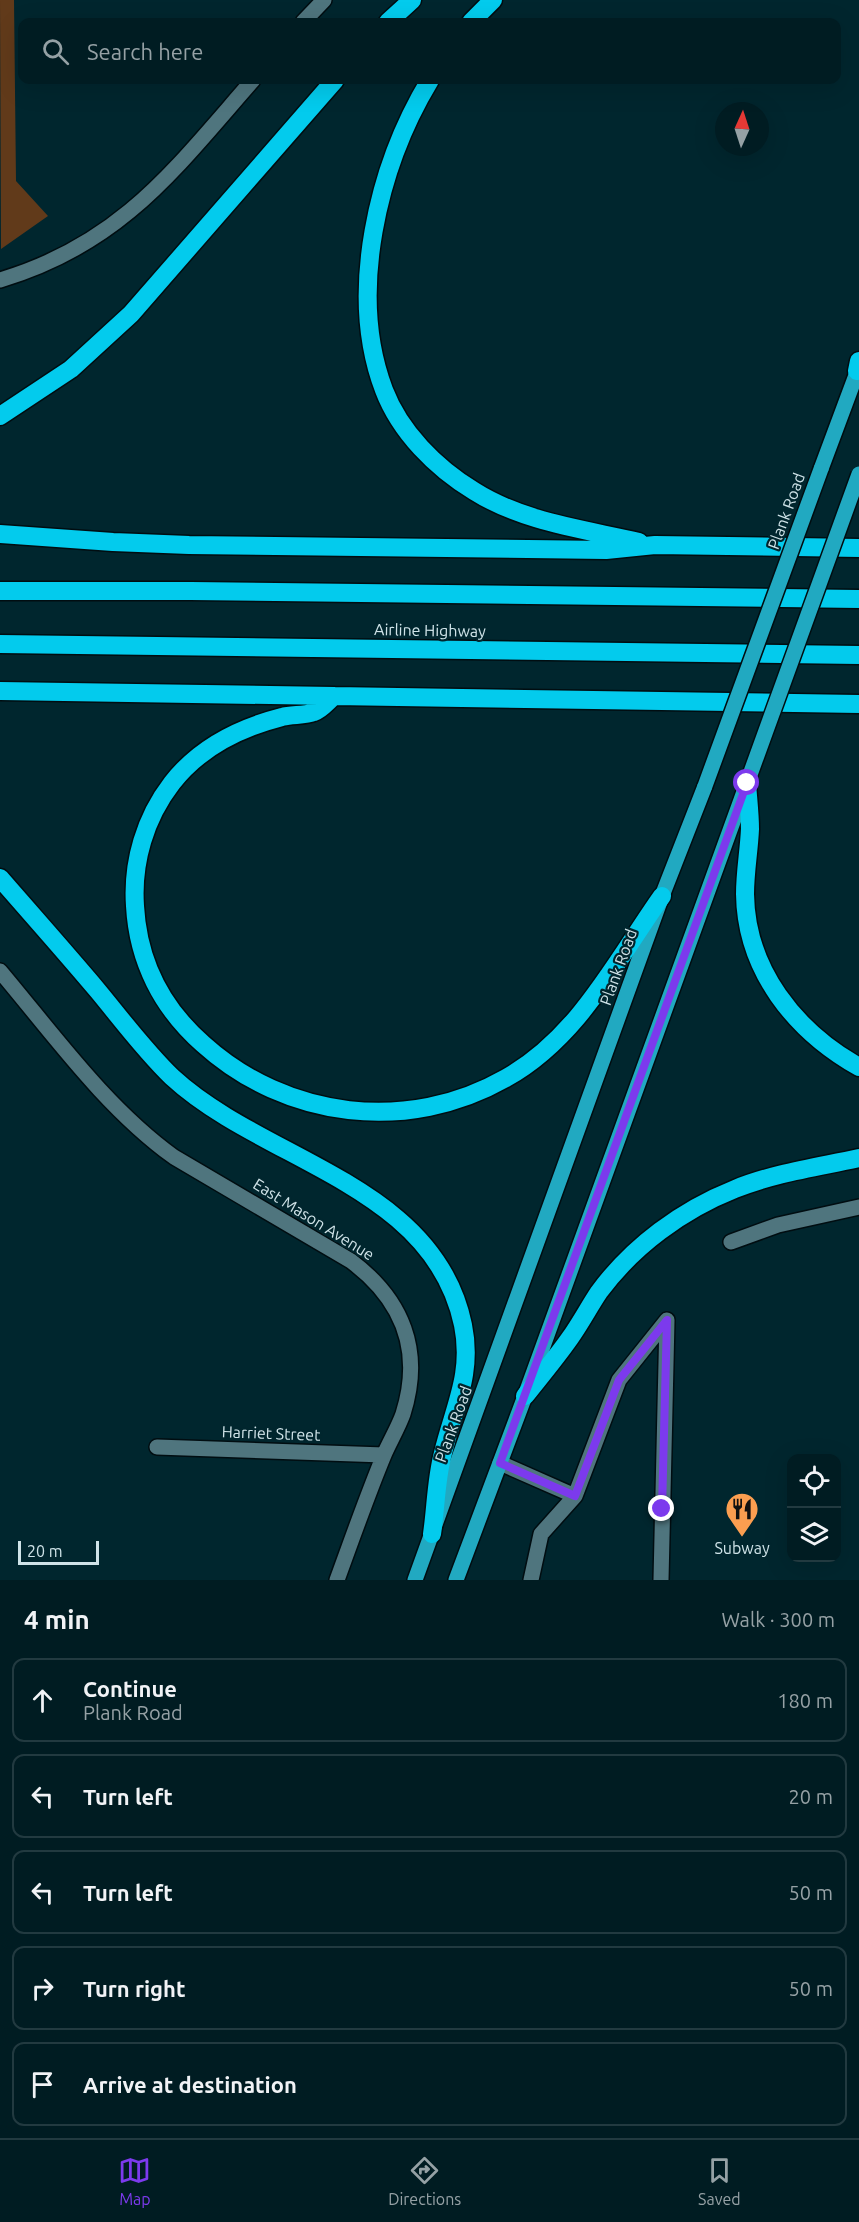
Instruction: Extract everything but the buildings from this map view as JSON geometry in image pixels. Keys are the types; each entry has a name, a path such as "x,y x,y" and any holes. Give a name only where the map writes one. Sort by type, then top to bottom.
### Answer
{"highway":[{"path":"392,18 412,0"},
{"path":"475,18 493,0"},
{"path":"0,416 71,369 131,314 332,84"},
{"path":"427,84 410,115 391,162 377,213 371,248 369,311 373,351 393,409 417,443 432,459 462,483 488,499 544,521 655,545"},
{"path":"0,534 189,545 606,550 655,545 859,548"},
{"path":"0,591 859,599"},
{"name":"Airline Highway","path":"0,644 859,655"},
{"path":"0,691 859,704"},
{"path":"334,696 314,712 286,716 244,729 204,750 187,765 158,804 148,823 141,846 134,893 135,919 144,960 153,980 171,1009 189,1031 214,1054 251,1080 294,1099 329,1108 366,1112 414,1110 438,1106 484,1089 526,1065 562,1034 595,995 662,896"},
{"path":"747,783 750,827 745,893 748,922 761,966 774,989 808,1031 859,1067"},
{"path":"0,878 173,1078 216,1110 376,1202 416,1234 436,1261 451,1287 458,1306 466,1351 463,1385 442,1454 432,1534"},
{"path":"525,1396 571,1337 611,1278 636,1251 669,1224 736,1188 859,1158"}],"main road":[{"name":"Plank Road","path":"415,1580 662,896 705,786 858,367"},
{"path":"456,1580 525,1396 859,474"}],"street":[{"path":"307,18 324,0"},
{"path":"0,280 33,269 83,245 135,208 170,175 250,84"},
{"name":"East Mason Avenue","path":"0,971 116,1107 152,1141 174,1157 337,1252 382,1287 399,1315 405,1330 411,1360 406,1403 337,1580"},
{"path":"731,1242 778,1225 859,1207"},
{"path":"531,1580 541,1534 575,1496 619,1380 667,1320 661,1580"},
{"name":"Harriet Street","path":"157,1447 384,1455"},
{"path":"500,1463 575,1496"}],"shaded area":[{"path":"0,0 14,0 16,181 48,216 1,249"}],"place":[{"name":"Subway","path":"742,1538"}],"route":[{"path":"662,1509 667,1320 619,1380 575,1496 500,1463 747,783"}]}
